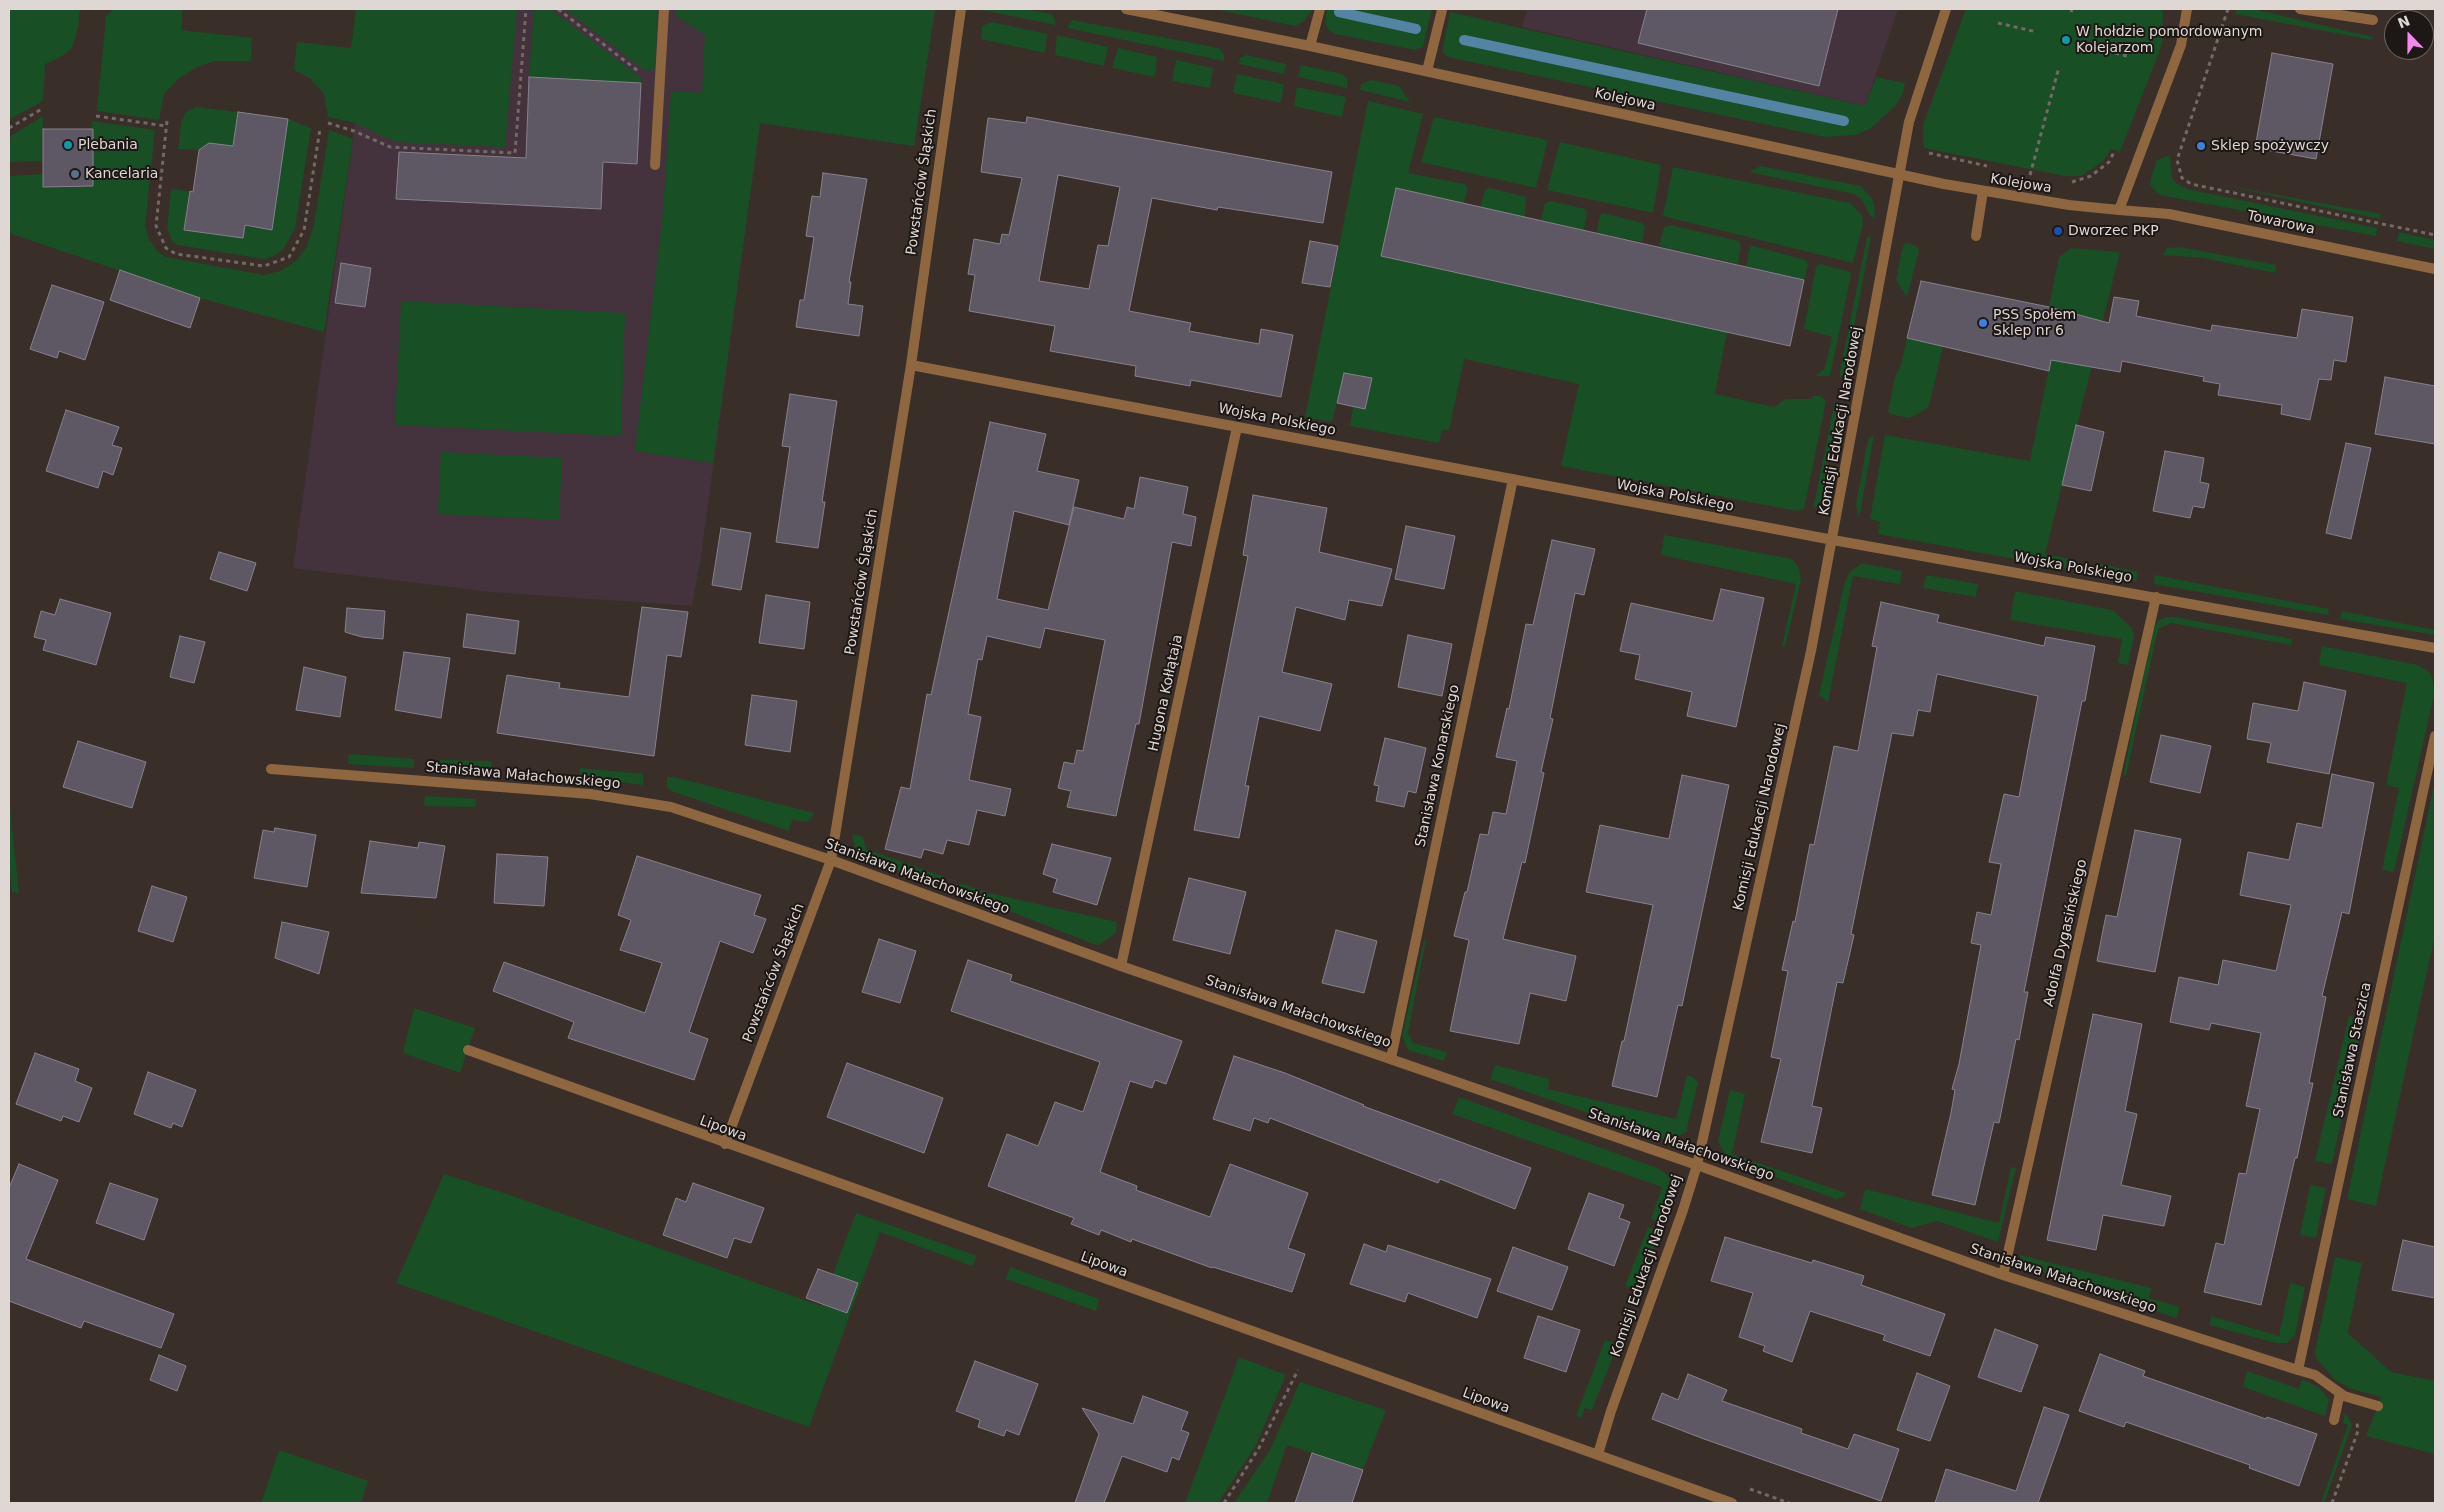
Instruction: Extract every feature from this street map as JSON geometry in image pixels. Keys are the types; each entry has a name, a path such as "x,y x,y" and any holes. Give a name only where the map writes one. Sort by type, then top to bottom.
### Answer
{"street":[{"path":"655,165 664,9"},
{"name":"Powstańców Śląskich","path":"725,1144 831,860 911,365 961,9"},
{"name":"Kolejowa","path":"1126,9 1310,46 1983,192 2069,205 2119,210"},
{"path":"1310,46 1320,9"},
{"name":"Komisji Edukacji Narodowej","path":"1598,1454 1611,1411 1683,1210 1696,1165 1811,651 1890,229 1898,173 1909,122 1946,9"},
{"path":"2119,210 2181,45 2188,9"},
{"path":"2300,9 2373,20"},
{"path":"1427,71 1442,10"},
{"path":"1976,236 1983,192"},
{"name":"Towarowa","path":"2119,210 2169,214 2435,269"},
{"name":"Wojska Polskiego","path":"911,365 1833,540 2435,648"},
{"name":"Hugona Kołłątaja","path":"1121,966 1238,427"},
{"name":"Stanisława Konarskiego","path":"1391,1058 1513,479"},
{"name":"Adolfa Dygasińskiego","path":"2003,1275 2156,597"},
{"name":"Stanisława Staszica","path":"2298,1370 2435,736"},
{"name":"Stanisława Małachowskiego","path":"271,769 590,794 671,807 831,860 1121,966 1391,1058 2003,1275 2315,1375 2340,1393 2378,1406"},
{"name":"Lipowa","path":"468,1050 725,1144 1732,1503"},
{"path":"2334,1420 2340,1393"}],"path":[{"path":"328,123 354,131 390,147 515,153 526,9"},
{"path":"558,9 642,74"},
{"path":"2228,9 2177,160 2182,178 2190,184 2435,235"},
{"path":"1998,23 2037,32"},
{"path":"2092,47 2127,56"},
{"path":"2030,175 2058,67"},
{"path":"9,128 42,108"},
{"path":"96,116 166,126"},
{"path":"167,120 156,226 166,248 176,254 264,266 289,257 301,237 308,210 320,129"},
{"path":"2064,182 2091,176 2109,162 2116,150"},
{"path":"1929,153 1994,168"},
{"path":"2021,173 2039,177"},
{"path":"1224,1503 1259,1448 1306,1351"},
{"path":"2332,1503 2358,1431 2355,1399"}],"shaded area":[{"path":"371,9 935,10 914,146 760,123 700,563 692,606 491,592 293,568"},
{"path":"1527,9 1898,9 1865,106 1522,27"}],"green space":[{"path":"9,9 80,9 78,28 72,48 61,57 45,64 43,101 9,120"},
{"path":"113,9 183,9 181,30 252,38 251,61 215,61 197,67 178,79 164,94 159,120 97,111 106,17"},
{"path":"356,9 517,9 505,147 396,142 355,123 328,117 324,94 310,78 294,70 297,42 351,48"},
{"path":"534,9 550,9 641,78 641,83 529,77"},
{"path":"565,9 657,9 656,67 647,72"},
{"path":"675,9 935,10 914,146 760,123 713,463 635,451 663,212 671,91 702,93 705,35 675,15"},
{"path":"1024,9 1051,14 1055,19 1056,25 981,10"},
{"path":"1214,9 1313,9 1303,22 1295,26"},
{"path":"1327,9 1432,9 1423,47 1415,50 1335,34 1328,30 1325,22"},
{"path":"1966,9 2163,9 2162,45 2120,152 2111,149 2103,161 2081,176 2065,176 1924,148 1923,125"},
{"path":"2237,9 2253,9 2373,37 2372,40 2235,14"},
{"path":"1450,12 1865,106 1876,77 1905,83 1902,96 1895,106 1870,129 1855,135 1825,137 1448,57 1443,53 1443,47"},
{"path":"1072,20 1219,48 1224,55 1224,61 1067,28"},
{"path":"992,22 1047,34 1045,53 981,39 982,26"},
{"path":"1057,35 1108,47 1104,66 1055,55"},
{"path":"1118,48 1157,57 1155,77 1112,68"},
{"path":"1246,55 1286,64 1284,74 1239,64 1240,58"},
{"path":"1176,60 1213,68 1210,88 1172,81"},
{"path":"1301,65 1342,74 1347,79 1347,88 1298,77"},
{"path":"1237,74 1284,84 1281,103 1233,93"},
{"path":"1372,80 1399,86 1410,102 1360,90 1361,84"},
{"path":"1297,87 1346,97 1342,117 1294,106"},
{"path":"1368,101 1423,114 1408,173 1464,184 1468,188 1464,203 1396,188 1381,256 1727,332 1715,394 1774,407 1786,399 1812,399 1813,396 1821,396 1826,401 1804,509 1797,511 1561,466 1579,384 1464,359 1449,431 1442,430 1439,443 1350,426 1353,406 1365,408 1372,379 1344,373 1332,422 1305,417"},
{"path":"196,107 238,112 233,146 199,150 178,149 181,122 186,112"},
{"path":"43,116 42,161 9,162 9,137"},
{"path":"1434,117 1548,140 1536,188 1421,162"},
{"path":"288,119 311,128 295,228 283,250 274,256 264,259 178,245 172,241 167,228 171,189 189,191 184,230 245,225 272,229"},
{"path":"92,121 155,130 145,226 149,239 157,251 166,257 264,275 280,271 296,261 307,246 314,225 329,130 353,139 324,332 200,298 9,233 9,176 43,174 43,187 93,186"},
{"path":"1560,142 1661,165 1653,213 1547,190"},
{"path":"2170,155 2172,178 2177,184 2187,189 2377,228 2376,236 2160,195 2150,186 2152,174 2157,160"},
{"path":"1761,166 1861,186 1874,202 1875,218 1871,217 1861,199 1854,194 1749,172"},
{"path":"1673,167 1850,203 1862,215 1863,224 1853,263 1663,216"},
{"path":"2213,183 2381,214 2380,219"},
{"path":"1490,188 1526,197 1525,217 1480,207 1485,190"},
{"path":"1551,201 1585,209 1587,213 1584,230 1541,220 1545,203"},
{"path":"1604,213 1642,223 1645,227 1642,242 1597,233 1600,215"},
{"path":"1670,225 1739,241 1741,245 1738,264 1659,246 1664,227"},
{"path":"2399,232 2435,240 2435,249 2397,241"},
{"path":"1867,237 1871,237 1845,375 1839,377"},
{"path":"1909,243 1916,246 1919,250 1907,297 1896,280 1902,249 1904,244"},
{"path":"1754,246 1805,260 1808,265 1804,280 1746,266 1750,247"},
{"path":"2180,247 2276,265 2275,273 2203,258 2163,255 2167,248"},
{"path":"2071,248 2120,252 2045,554 2071,559 2069,569 1878,534 1880,522 1870,519 1885,435 2030,461 2061,310 2049,307 2059,257"},
{"path":"1820,264 1850,272 1851,275 1830,376 1816,376 1825,368 1832,337 1804,329 1816,267"},
{"path":"401,301 625,313 621,436 395,425"},
{"path":"1907,338 1943,346 1929,406 1909,418 1888,412 1895,377 1901,365"},
{"path":"1835,401 1838,407 1821,501 1813,510"},
{"path":"1874,435 1859,519 1856,505 1868,439"},
{"path":"441,452 562,458 559,520 438,514"},
{"path":"1664,535 1792,559 1799,568 1801,580 1785,647 1782,646 1796,584 1661,555"},
{"path":"2095,563 2138,572 2136,582 2094,574"},
{"path":"1865,564 1902,571 1900,584 1853,576 1828,702 1819,695 1845,581 1850,572 1859,565"},
{"path":"1926,575 1978,584 1976,597 1923,588"},
{"path":"2155,575 2329,609 2328,615 2154,584"},
{"path":"2015,591 2112,610 2132,628 2134,637 2128,665 2118,663 2122,639 2010,620"},
{"path":"2342,611 2435,630 2435,635 2340,619"},
{"path":"2166,617 2175,617 2292,639 2291,645 2171,623 2158,629 2126,776 2123,775 2153,631 2158,621"},
{"path":"2322,646 2418,665 2429,672 2433,682 2434,695 2394,872 2382,870 2399,788 2386,785 2407,683 2319,665"},
{"path":"349,754 414,759 414,768 348,764"},
{"path":"440,760 492,761 491,772 439,770"},
{"path":"580,768 643,774 643,785 579,777"},
{"path":"667,777 674,777 814,813 811,819 806,822 792,820 789,831 671,791 667,787"},
{"path":"2435,780 2435,935 2376,1206 2347,1199"},
{"path":"425,796 476,799 475,807 424,806"},
{"path":"9,798 19,893 12,892 9,860"},
{"path":"852,834 863,837 866,849 945,877 942,886 865,859 856,851"},
{"path":"961,883 989,893 1117,922 1116,933 1099,945 1093,944 956,890"},
{"path":"1424,940 1426,940 1408,1033 1413,1043 1447,1052 1444,1061 1408,1050 1402,1036"},
{"path":"414,1008 475,1028 460,1073 403,1053"},
{"path":"2349,1016 2363,1019 2332,1164 2315,1161"},
{"path":"1495,1065 1549,1079 1548,1089 1676,1119 1687,1075 1693,1077 1698,1083 1686,1132 1672,1139 1663,1139 1490,1079"},
{"path":"1730,1090 1745,1094 1732,1154 1846,1193 1843,1197 1836,1199 1734,1162 1726,1157 1718,1141"},
{"path":"1459,1097 1657,1168 1668,1175 1671,1183 1671,1196 1662,1223 1651,1219 1662,1187 1452,1114"},
{"path":"2011,1167 2016,1168 1998,1242 1937,1221 1912,1228 1860,1209 1865,1189 1999,1223"},
{"path":"444,1174 510,1195 821,1306 856,1213 977,1256 972,1266 880,1232 809,1427 396,1283"},
{"path":"2310,1185 2326,1188 2316,1238 2300,1235"},
{"path":"1648,1227 1659,1231 1640,1287 1635,1289 1625,1286"},
{"path":"2020,1255 2151,1288 2149,1298 2180,1307 2176,1318 2026,1266 2022,1263"},
{"path":"2335,1257 2362,1263 2348,1333 2391,1372 2435,1381 2435,1454 2366,1436 2381,1397 2352,1389 2335,1380 2316,1358 2315,1352"},
{"path":"1010,1267 1099,1299 1096,1311 1006,1279"},
{"path":"2290,1283 2305,1287 2295,1335 2287,1343 2276,1343 2209,1325 2211,1316 2279,1336"},
{"path":"1605,1340 1618,1344 1592,1410 1585,1408 1581,1418 1576,1416"},
{"path":"1239,1357 1286,1375 1255,1447 1218,1503 1185,1503"},
{"path":"2247,1371 2299,1389 2302,1379 2320,1388 2329,1400 2325,1416 2243,1387"},
{"path":"1300,1382 1386,1410 1363,1470 1287,1445 1267,1503 1234,1503 1270,1450"},
{"path":"2345,1412 2352,1425 2324,1503 2321,1503 2348,1425 2343,1423"},
{"path":"279,1450 368,1481 361,1503 261,1503"}],"building":[{"path":"1647,9 1838,9 1819,86 1638,43"},
{"path":"2272,53 2333,64 2316,159 2255,148"},
{"path":"529,77 641,83 637,164 603,162 601,209 396,199 399,152 526,158"},
{"path":"238,112 288,119 272,230 245,225 243,238 184,230 190,191 193,192 199,150 209,143 233,146"},
{"path":"1027,117 1332,172 1323,223 1218,207 1217,210 1152,198 1129,311 1191,323 1189,331 1259,344 1261,329 1293,335 1281,397 1191,380 1190,386 1135,376 1136,366 1050,351 1055,326 969,311 975,275 968,274 974,239 1000,244 1002,234 1009,235 1022,178 981,172 988,118 1026,123","holes":["1058,175 1120,187 1108,246 1098,245 1089,289 1039,281"]},
{"name":"Plebania","path":"43,129 93,129 93,186 43,187"},
{"path":"823,173 867,179 849,282 851,282 848,304 863,306 859,336 796,327 800,300 804,300 814,237 806,236 812,196 820,197"},
{"path":"1396,188 1804,280 1790,346 1381,256"},
{"path":"1310,241 1338,246 1330,287 1302,283"},
{"path":"341,263 371,268 365,307 335,303"},
{"path":"120,270 200,298 190,328 110,300"},
{"path":"1921,281 2049,307 2109,323 2114,297 2139,301 2136,316 2211,331 2212,325 2297,338 2302,309 2353,317 2346,362 2334,360 2331,380 2319,379 2310,420 2281,414 2282,405 2218,395 2220,384 2203,381 2204,377 2122,361 2120,372 2051,360 2049,371 1907,338"},
{"path":"52,285 104,302 85,360 59,351 57,358 30,349"},
{"path":"1344,373 1372,378 1365,409 1337,403"},
{"path":"2385,377 2435,386 2435,444 2375,434"},
{"path":"790,394 837,401 822,502 825,502 818,548 776,542 790,447 782,446"},
{"path":"66,410 119,427 112,445 122,448 113,475 103,471 98,488 46,471"},
{"path":"990,422 1046,434 1037,471 1079,480 1069,525 1014,511 997,599 1048,610 1074,507 1124,519 1127,507 1134,509 1140,477 1188,487 1183,514 1196,517 1191,546 1172,542 1139,724 1136,724 1116,816 1067,807 1071,791 1058,788 1064,762 1074,764 1077,750 1083,751 1105,640 1045,628 1040,648 987,636 982,660 978,659 968,714 981,717 969,780 1011,789 1005,816 977,810 969,845 947,840 943,854 924,849 921,858 885,849 901,787 910,789 927,694 931,695"},
{"path":"2076,425 2104,432 2091,491 2062,485"},
{"path":"2346,443 2371,448 2351,539 2326,533"},
{"path":"2165,451 2204,458 2200,482 2209,484 2204,508 2193,506 2190,518 2153,511"},
{"path":"1253,495 1327,508 1319,552 1392,569 1382,606 1349,600 1345,620 1296,607 1282,672 1332,684 1320,731 1259,716 1245,786 1249,786 1239,838 1194,830 1248,556 1243,555"},
{"path":"1406,526 1455,536 1444,589 1395,579"},
{"path":"721,528 751,533 741,590 712,585"},
{"path":"1552,540 1595,549 1584,595 1575,593 1550,718 1553,719 1541,772 1544,773 1525,863 1522,862 1503,939 1576,956 1566,1001 1530,993 1519,1044 1450,1031 1469,940 1454,936 1465,892 1467,892 1480,834 1488,835 1493,812 1506,814 1517,761 1496,757 1507,708 1509,709 1526,624 1533,625"},
{"path":"219,552 256,563 247,591 210,579"},
{"path":"1721,589 1764,598 1736,727 1687,716 1692,692 1635,679 1640,655 1620,651 1631,603 1713,621"},
{"path":"766,595 810,602 804,649 759,643"},
{"path":"60,599 111,613 96,665 43,650 46,640 34,637 41,611 55,615"},
{"path":"1881,602 1939,615 1937,622 2044,646 2046,637 2095,646 2085,701 2082,701 2024,992 2028,992 2019,1040 2016,1039 1999,1123 1994,1122 1975,1205 1932,1195 1951,1113 1955,1090 1952,1089 1959,1064 1981,945 1971,943 1977,912 1991,915 2001,864 1989,862 2004,794 2019,797 2038,696 1937,674 1930,712 1918,710 1913,736 1892,733 1851,934 1854,935 1843,983 1837,982 1812,1106 1822,1108 1812,1153 1761,1142 1781,1059 1771,1057 1788,971 1782,970 1793,921 1795,922 1810,844 1814,845 1834,746 1858,751 1877,647 1872,646"},
{"path":"642,607 688,612 681,657 667,655 654,756 497,733 507,675 560,683 559,688 629,697"},
{"path":"347,608 385,611 383,639 362,637 345,632"},
{"path":"467,614 519,621 515,654 463,647"},
{"path":"1408,635 1452,644 1442,696 1398,687"},
{"path":"180,636 205,642 194,683 170,677"},
{"path":"404,652 450,658 441,718 395,710"},
{"path":"304,667 346,677 340,717 296,710"},
{"path":"2304,682 2346,691 2329,774 2267,762 2271,743 2247,739 2253,703 2298,711"},
{"path":"752,695 797,701 790,752 745,745"},
{"path":"2161,735 2211,746 2200,793 2150,782"},
{"path":"1385,738 1426,748 1416,793 1408,791 1404,807 1376,801 1379,786 1374,785"},
{"path":"78,741 146,762 132,808 63,787"},
{"path":"2332,774 2374,783 2349,914 2342,912 2322,996 2326,997 2309,1083 2313,1083 2297,1158 2295,1158 2261,1305 2204,1292 2216,1243 2224,1245 2239,1173 2246,1174 2260,1109 2246,1106 2261,1033 2211,1023 2209,1030 2170,1022 2179,977 2218,985 2223,960 2276,971 2291,905 2240,895 2248,852 2289,860 2297,823 2322,828"},
{"path":"1682,775 1729,785 1682,1006 1678,1005 1657,1097 1612,1086 1622,1041 1624,1041 1653,905 1586,892 1600,825 1669,839"},
{"path":"275,828 316,835 307,887 254,878 263,830 274,832"},
{"path":"2135,830 2181,839 2155,972 2097,961 2106,915 2117,917"},
{"path":"370,841 418,848 419,842 445,846 436,898 361,893"},
{"path":"1052,844 1111,858 1097,905 1053,892 1057,879 1043,874"},
{"path":"497,854 548,857 544,906 494,903"},
{"path":"637,856 761,895 754,915 766,919 753,953 720,941 689,1032 708,1039 694,1080 568,1038 574,1022 493,991 504,962 645,1013 662,963 620,950 631,920 618,915"},
{"path":"1189,878 1246,892 1230,954 1173,940"},
{"path":"152,886 187,897 173,942 138,931"},
{"path":"282,922 329,932 319,974 275,958"},
{"path":"1336,930 1377,941 1364,993 1322,983"},
{"path":"879,939 916,951 900,1003 862,992"},
{"path":"968,960 1012,975 1010,981 1182,1041 1166,1084 1155,1080 1152,1088 1130,1081 1100,1172 1137,1186 1136,1190 1210,1217 1230,1164 1308,1193 1288,1248 1305,1254 1292,1292 1212,1268 1132,1239 1131,1242 1101,1230 1099,1235 1071,1224 1074,1218 988,1186 1007,1134 1038,1146 1055,1102 1083,1112 1100,1062 951,1011"},
{"path":"2093,1014 2142,1024 2125,1111 2137,1114 2121,1185 2171,1196 2164,1226 2103,1215 2096,1250 2047,1240"},
{"path":"35,1053 79,1069 75,1081 92,1088 79,1122 63,1116 61,1121 16,1104"},
{"path":"1234,1056 1285,1073 1363,1106 1531,1168 1515,1209 1440,1179 1438,1183 1270,1118 1268,1123 1254,1118 1250,1131 1213,1119"},
{"path":"847,1063 943,1098 924,1153 827,1117"},
{"path":"148,1072 196,1090 182,1127 173,1123 171,1128 134,1114"},
{"path":"19,1164 58,1180 26,1259 174,1314 161,1348 84,1321 81,1328 9,1301 9,1188"},
{"path":"110,1183 158,1199 144,1240 96,1223"},
{"path":"693,1183 764,1208 751,1243 734,1238 727,1258 663,1235 676,1198 686,1202"},
{"path":"1589,1193 1624,1205 1619,1218 1630,1222 1614,1266 1568,1249"},
{"path":"1725,1237 1812,1263 1813,1260 1864,1276 1861,1285 1945,1314 1930,1356 1883,1340 1885,1335 1810,1311 1792,1362 1763,1351 1765,1346 1739,1337 1753,1293 1711,1281"},
{"path":"2403,1240 2435,1247 2435,1298 2392,1290"},
{"path":"1364,1244 1386,1252 1388,1245 1491,1279 1477,1318 1408,1293 1405,1302 1350,1284"},
{"path":"1513,1247 1568,1267 1552,1310 1497,1291"},
{"path":"818,1269 858,1283 847,1313 806,1298"},
{"path":"1538,1316 1580,1330 1566,1372 1524,1358"},
{"path":"1995,1329 2038,1345 2021,1392 1978,1377"},
{"path":"2100,1354 2145,1371 2143,1376 2266,1419 2267,1417 2317,1434 2299,1486 2249,1468 2250,1465 2126,1422 2124,1427 2079,1411"},
{"path":"159,1355 186,1366 177,1391 150,1380"},
{"path":"975,1361 1038,1384 1019,1435 1006,1430 1004,1436 978,1427 980,1420 956,1411"},
{"path":"1917,1373 1950,1386 1930,1441 1897,1430"},
{"path":"1688,1374 1727,1390 1722,1401 1802,1429 1801,1433 1848,1449 1854,1434 1899,1449 1881,1501 1652,1419 1662,1393 1678,1400"},
{"path":"1143,1396 1188,1412 1181,1430 1189,1433 1179,1460 1172,1457 1167,1472 1122,1456 1104,1503 1075,1503 1099,1434 1082,1408 1133,1424"},
{"path":"2044,1407 2069,1415 2038,1503 1935,1503 1946,1469 2016,1491"},
{"path":"1312,1453 1363,1470 1352,1503 1295,1503"}],"waterway":[{"path":"1339,12 1416,29"},
{"path":"1464,40 1844,121"}],"place":[{"name":"W hołdzie pomordowanym Kolejarzom","path":"2066,40"},
{"name":"Plebania","path":"68,145"},
{"name":"Sklep spożywczy","path":"2201,146"},
{"name":"Kancelaria","path":"75,174"},
{"name":"Dworzec PKP","path":"2058,231"},
{"name":"PSS Społem Sklep nr 6","path":"1983,323"}]}
